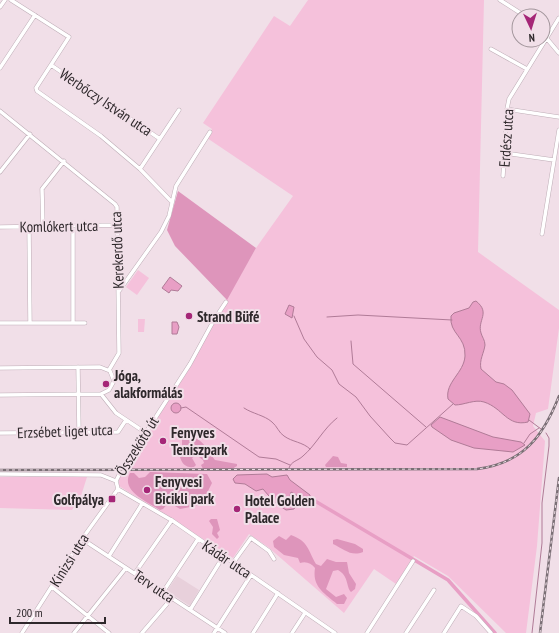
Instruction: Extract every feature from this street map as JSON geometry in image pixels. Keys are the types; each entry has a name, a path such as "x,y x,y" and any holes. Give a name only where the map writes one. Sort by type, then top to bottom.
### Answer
{"street":[{"path":"0,7 5,0"},
{"path":"11,0 69,37 36,88 37,91 102,136 140,169 171,201"},
{"path":"500,0 512,8"},
{"path":"0,68 35,15"},
{"name":"Erdész utca","path":"551,28 559,18"},
{"path":"551,43 559,53"},
{"path":"490,48 527,69"},
{"name":"Erdész utca","path":"503,176 507,109 509,99 538,48"},
{"name":"Werbőczy István utca","path":"51,65 160,139"},
{"path":"507,109 559,117"},
{"path":"140,169 179,110"},
{"name":"Kerekerdő utca","path":"0,111 64,161 115,204 117,212 119,353 109,370"},
{"path":"542,234 559,130"},
{"path":"118,292 161,232 169,216 171,201 176,186 210,132"},
{"path":"0,172 30,134"},
{"path":"504,152 554,160"},
{"path":"43,227 42,189 64,161"},
{"path":"73,226 73,323"},
{"name":"Komlókert utca","path":"0,227 117,226"},
{"path":"29,227 30,323"},
{"name":"Összekötő út","path":"118,489 116,481 190,364 214,320 226,302"},
{"path":"0,324 85,322"},
{"path":"78,367 79,432"},
{"path":"0,368 100,367 109,370 113,374 113,383 109,390 101,394 0,395"},
{"path":"101,394 116,413 146,433"},
{"name":"Erzsébet liget utca","path":"0,433 118,432 126,420"},
{"path":"0,474 101,474 116,481"},
{"name":"Kádár utca","path":"118,489 172,520 330,632 335,633"},
{"name":"Kinizsi utca","path":"22,633 82,539 118,489"},
{"path":"109,556 142,504"},
{"path":"136,574 172,520"},
{"path":"233,564 251,538 269,551 274,559"},
{"name":"Terv utca","path":"82,539 225,633"},
{"path":"163,592 198,539"},
{"path":"190,610 224,557"},
{"path":"367,633 413,561"},
{"path":"74,633 126,568"},
{"path":"214,633 251,575"},
{"path":"52,587 109,633"},
{"path":"406,633 434,590"},
{"path":"253,633 278,594"},
{"path":"142,633 172,598"},
{"path":"444,633 461,606 476,616 491,633"},
{"path":"292,633 305,613"}],"shaded area":[{"path":"308,0 484,0 478,252 559,310 559,328 548,409 536,413 533,426 545,441 537,546 526,633 506,633 448,576 414,556 396,584 374,569 344,613 268,547 249,534 233,558 119,486 119,477 150,432 160,409 176,386 256,248 293,196 207,138 212,129 203,123 274,16 290,26"},
{"path":"178,191 256,248 227,300 175,246 167,230"},
{"path":"138,270 149,278 137,295 126,287"},
{"path":"170,277 182,286 178,291 171,290 169,293 162,288"},
{"path":"476,301 483,309 483,317 480,328 485,345 481,360 481,369 496,382 504,384 512,390 530,414 528,422 515,422 496,408 481,401 455,405 448,399 449,388 462,368 465,356 463,344 452,327 451,316 454,313 469,308 473,302"},
{"path":"289,305 294,307 292,318 285,314"},
{"path":"138,319 145,319 144,332 138,332"},
{"path":"172,322 177,322 179,327 177,334 172,334"},
{"path":"174,403 178,403 181,408 178,413 174,413 171,410 171,406"},
{"path":"440,417 493,437 521,442 525,445 513,452 474,448 451,440 432,427 431,425"},
{"path":"190,436 199,440 215,460 237,464 237,466 232,469 203,469 201,465 204,463 203,460 196,455 192,458 196,465 194,467 183,464 180,457 182,451 182,437"},
{"path":"333,456 338,457 341,463 347,464 347,467 326,467 325,465"},
{"path":"150,472 207,474 212,483 207,493 206,504 180,509 175,506 175,499 171,500 163,509 160,510 143,500 132,491 129,485 128,479 130,473 134,473 139,478 145,477"},
{"path":"267,474 272,477 287,475 290,480 310,495 310,498 307,501 291,492 290,496 297,501 297,504 294,509 286,510 274,502 263,489 256,491 245,484 235,483 233,479 237,475"},
{"path":"0,477 87,477 81,496 72,510 0,508"},
{"path":"211,519 217,519 220,530 217,533 219,537 217,539 212,534 213,527 209,521"},
{"path":"291,535 297,537 304,543 316,564 321,566 327,559 336,562 347,562 349,573 356,584 355,589 351,592 349,590 346,578 342,572 338,570 333,571 326,589 336,597 344,594 347,598 344,604 337,604 320,589 315,580 315,568 312,565 306,562 300,563 298,558 284,555 274,547 273,541 279,536 286,540"},
{"path":"337,539 355,544 363,549 363,552 355,554 344,550 333,544 333,540"},
{"path":"177,576 199,590 190,606 167,591"}],"waterway":[{"path":"327,317 358,315 452,320"},
{"path":"294,316 304,339 317,357 332,370 339,384 356,397 370,416 395,443 407,445 453,404"},
{"path":"351,341 353,364 426,427"},
{"path":"181,408 186,407 259,457 276,459 290,465"},
{"path":"244,408 269,420 284,436 310,449"},
{"path":"289,468 293,462 308,452 332,422 337,418"},
{"path":"529,420 541,429"},
{"path":"524,443 530,434 539,428"},
{"path":"532,633 542,543 542,503 549,446 549,438 546,433"},
{"path":"310,498 448,580 495,633"}],"railway":[{"path":"0,470 477,469 493,466 507,461 529,446 546,424 559,396"},
{"path":"540,633 559,478"}],"place":[{"name":"Strand Büfé","path":"189,316"},
{"name":"Jóga, alakformálás","path":"106,384"},
{"name":"Fenyves Teniszpark","path":"163,441"},
{"name":"Fenyvesi Bicikli park","path":"147,490"},
{"name":"Golfpálya","path":"112,499"},
{"name":"Hotel Golden Palace","path":"237,509"}]}
